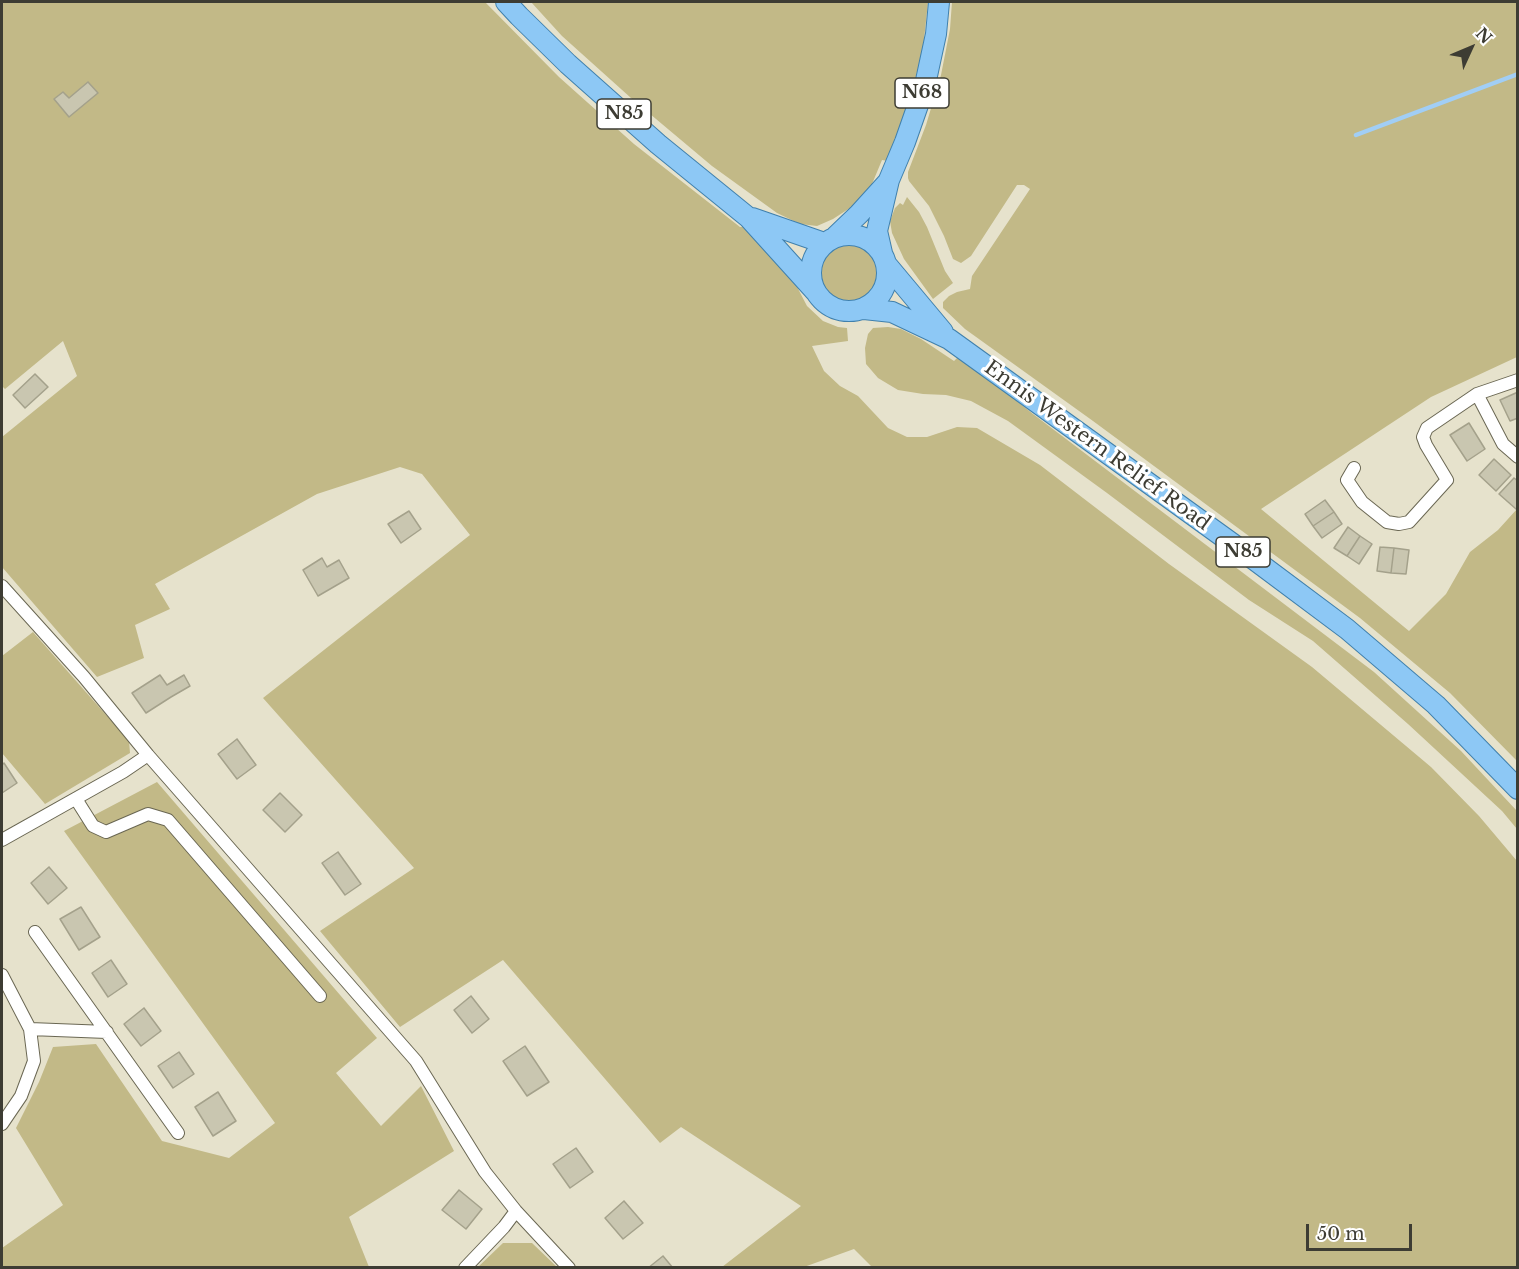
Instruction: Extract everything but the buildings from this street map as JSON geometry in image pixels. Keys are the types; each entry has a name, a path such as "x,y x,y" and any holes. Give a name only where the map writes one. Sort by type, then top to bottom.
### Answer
{"main road":[{"name":"N85","path":"506,2 567,64 658,144 749,218 829,306 850,312 864,309"},
{"name":"N68","path":"884,259 877,231 889,180 905,142 924,85 936,34 939,2"},
{"name":"N68","path":"830,240 859,214 889,180"},
{"name":"N85","path":"749,218 830,240 849,234 862,237 873,243 884,259"},
{"path":"814,291 811,265 816,253 830,240"},
{"path":"864,309 875,302 883,291 887,279 884,259"},
{"name":"Ennis Western Relief Road","path":"884,259 949,339"},
{"name":"Ennis Western Relief Road","path":"864,309 892,312 949,339 1347,629 1436,705 1518,789"}],"street":[{"path":"1354,468 1347,480 1362,502 1387,522 1399,524 1409,522 1447,480 1426,445 1423,436 1427,428 1477,394 1518,380"},
{"path":"1477,394 1503,444 1518,457"},
{"path":"2,586 84,677 148,754 416,1061 485,1172 569,1268"},
{"path":"2,840 123,772 148,754"},
{"path":"76,799 93,826 106,832 148,814 168,820 320,996"},
{"path":"35,932 178,1133"},
{"path":"2,975 30,1029 34,1061 21,1096 2,1124"},
{"path":"30,1029 107,1032"},
{"path":"465,1268 504,1227 516,1210"}],"shaded area":[{"path":"2,2 485,2 559,77 634,144 740,227 749,227 794,281 807,306 823,321 847,328 848,341 812,346 824,371 840,386 858,396 888,428 907,437 927,437 957,427 977,428 1040,465 1169,564 1312,667 1431,767 1479,816 1517,861 1517,1267 873,1268 854,1249 804,1267 722,1267 801,1206 681,1127 660,1143 503,960 400,1027 320,931 414,868 263,698 470,535 422,474 400,467 317,494 155,584 170,609 135,625 144,658 97,677 2,567 2,437 77,376 63,341 5,389 2,386"},
{"path":"531,2 928,2 923,49 909,102 888,161 882,160 872,184 853,206 817,226 800,224 777,213 712,166 562,36"},
{"path":"952,2 1517,2 1517,357 1431,397 1261,509 1409,631 1446,594 1470,552 1498,530 1517,509 1517,761 1450,693 1360,618 965,329 943,308 943,302 949,296 970,289 972,276 1030,189 1024,185 1017,185 971,256 961,263 953,259 929,206 909,181 908,172 926,125 941,75 950,29"},
{"path":"907,197 919,212 945,271 953,283 933,299 904,259 892,233 890,221 895,208 900,203 903,205"},
{"path":"843,243 855,243 866,248 874,256 879,273 877,285 866,298 855,303 843,303 832,298 824,290 819,279 819,267 824,256 832,248"},
{"path":"873,328 901,329 921,339 954,361 960,355 1033,414 1374,672 1461,751 1517,811 1517,829 1502,811 1408,724 1313,641 1249,600 1008,421 971,401 946,395 898,390 878,378 866,364 865,348 868,334"},
{"path":"33,632 129,741 130,753 45,804 2,753 2,656"},
{"path":"157,782 377,1038 336,1073 381,1126 421,1086 454,1151 349,1217 369,1267 2,1267 2,1248 63,1205 16,1128 39,1082 53,1047 96,1044 162,1141 229,1158 275,1123 64,831"},
{"path":"503,1243 532,1243 557,1267 478,1267"}],"waterway":[{"path":"1356,135 1518,74"}]}
